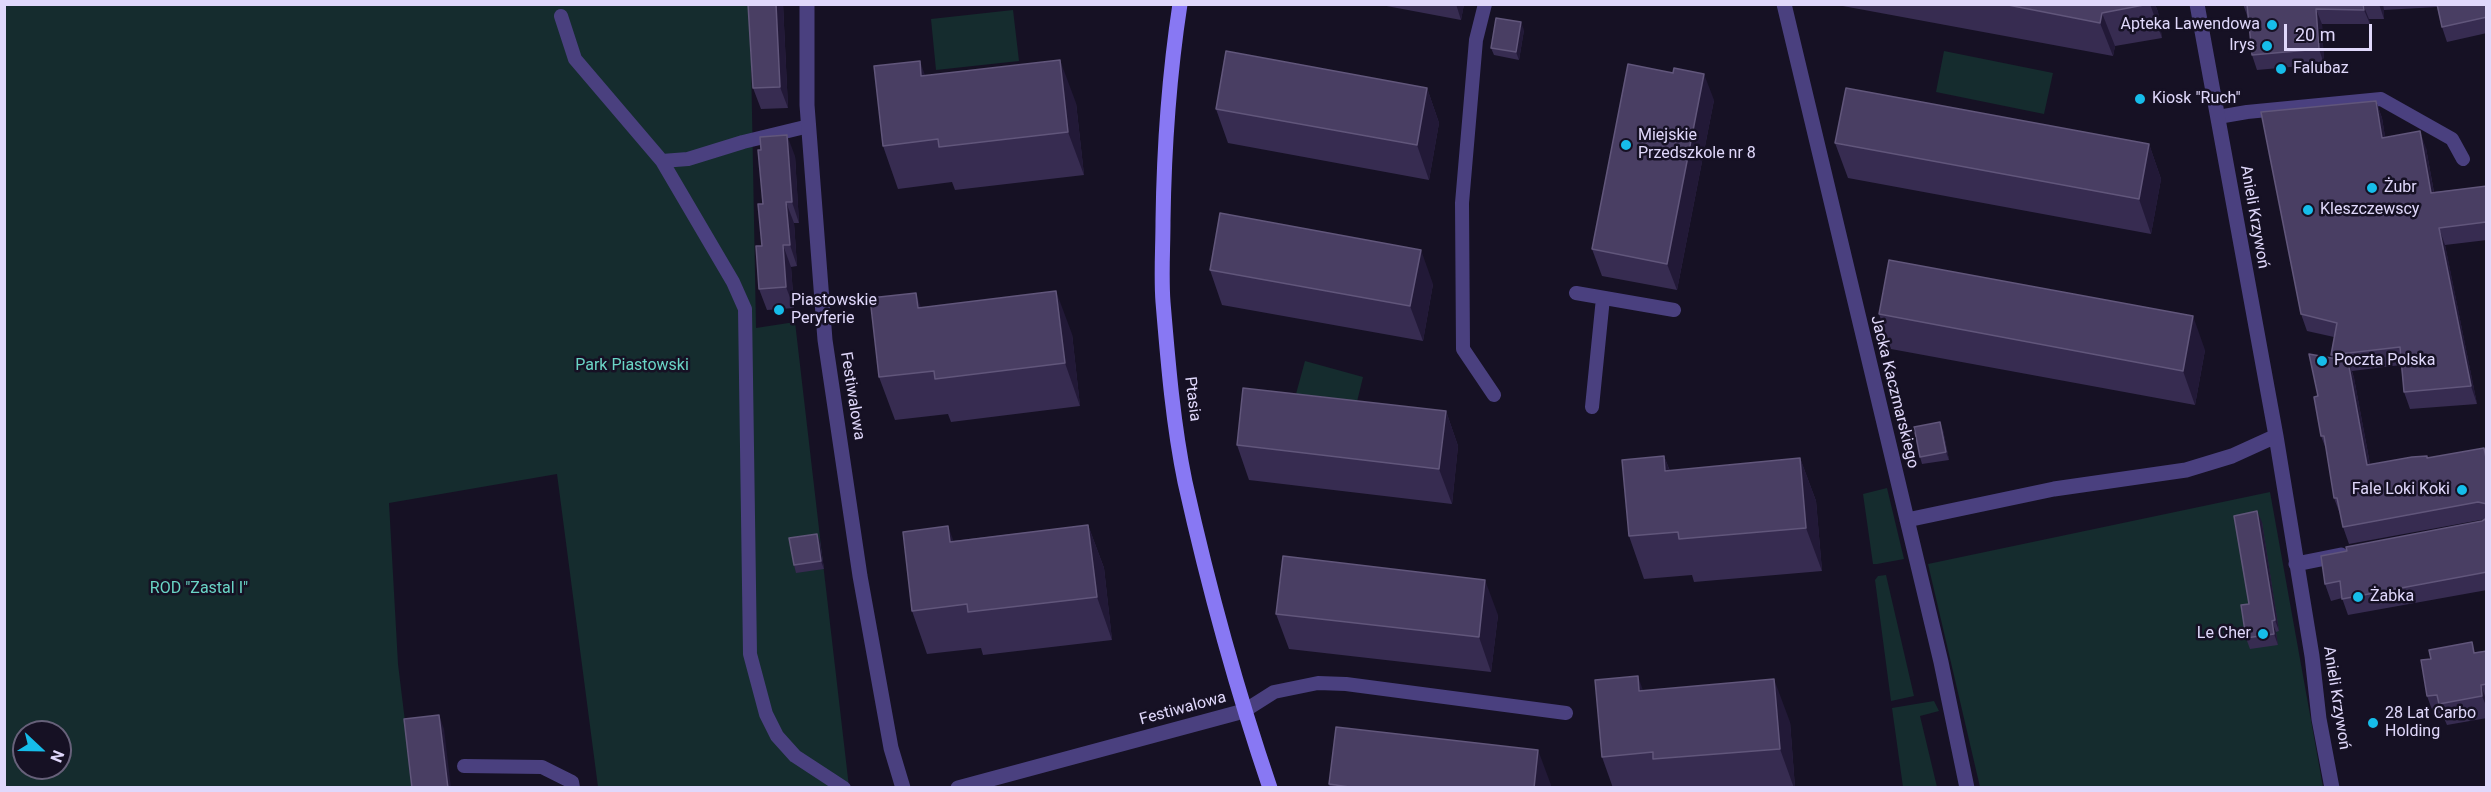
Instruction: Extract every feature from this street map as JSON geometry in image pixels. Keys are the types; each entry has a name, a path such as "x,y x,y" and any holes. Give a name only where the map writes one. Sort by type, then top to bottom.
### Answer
{"street":[{"name":"Festiwalowa","path":"807,4 809,126 825,340 860,576 891,748 903,788"},
{"name":"Ptasia","path":"1180,4 1172,62 1164,162 1163,301 1172,392 1185,481 1244,711 1270,788"},
{"name":"Jacka Kaczmarskiego","path":"1784,4 1941,662 1967,788"},
{"name":"Anieli Krzywoń","path":"2196,4 2276,436 2312,656 2319,719 2332,788"},
{"path":"1907,520 2054,489 2186,470 2232,456 2276,436"},
{"path":"2296,564 2354,552"},
{"name":"Festiwalowa","path":"958,788 1244,711"}],"lane":[{"path":"1485,4 1476,40 1462,203 1463,349 1494,396"},
{"path":"561,16 575,59 662,161 731,279 745,309 750,654 766,714 777,736 795,756 844,788"},
{"path":"2218,117 2381,99 2452,139 2463,159"},
{"path":"662,161 688,159 742,142 809,126"},
{"path":"1576,293 1674,310"},
{"path":"1592,407 1603,298"},
{"path":"1244,711 1274,692 1318,683 1346,684 1566,713"},
{"path":"464,766 542,767 572,782 573,788"}],"green space":[{"path":"5,5 750,5 756,328 795,322 849,787 598,787 557,474 389,503 398,664 413,787 5,788"},
{"path":"1013,10 1019,61 936,70 931,19"},
{"path":"1944,51 2053,73 2044,114 1936,92"},
{"path":"1305,361 1363,377 1355,410 1296,394"},
{"path":"1887,488 1904,559 1873,564 1863,494"},
{"path":"2270,492 2323,787 1980,787 1928,564"},
{"path":"1886,575 1914,696 1891,701 1875,580 1878,576"},
{"path":"1934,701 1939,711 1920,716 1937,787 1903,787 1892,708"}],"building":[{"path":"748,4 776,4 780,87 753,88"},
{"path":"2003,4 2149,4 2102,13 2100,23"},
{"path":"2247,4 2363,4 2364,10 2316,9 2319,49 2252,55"},
{"path":"2437,4 2487,4 2487,17 2442,27"},
{"path":"1496,18 1521,22 1516,52 1491,48"},
{"path":"1226,51 1427,88 1417,145 1216,109"},
{"path":"1060,60 1068,132 939,147 938,139 883,146 874,66 920,61 921,76"},
{"path":"1628,64 1673,73 1674,68 1704,74 1667,264 1592,249"},
{"path":"1846,88 2149,144 2139,199 1835,143"},
{"path":"2376,101 2382,138 2420,131 2431,193 2487,186 2487,227 2486,222 2439,228 2471,386 2404,392 2400,347 2331,355 2337,323 2301,314 2261,112"},
{"path":"787,135 792,202 786,202 790,245 783,245 786,287 759,289 756,246 762,246 758,204 763,204 758,150 761,150 760,137"},
{"path":"1220,213 1421,250 1410,306 1210,270"},
{"path":"1889,260 2193,316 2183,371 1879,314"},
{"path":"1056,291 1065,363 935,379 934,371 879,377 870,298 916,293 918,308"},
{"path":"2309,354 2348,361 2367,465 2484,448 2487,463 2487,504 2478,502 2343,527 2337,498 2334,498 2324,436 2321,436 2314,397 2318,396"},
{"path":"1243,388 1446,411 1439,469 1237,445"},
{"path":"1940,422 1946,452 1920,457 1914,427"},
{"path":"1664,456 1665,471 1800,458 1806,528 1679,539 1678,532 1629,536 1622,460"},
{"path":"2257,511 2275,620 2272,621 2274,634 2246,638 2241,605 2249,604 2234,516"},
{"path":"2487,518 2487,572 2342,599 2340,581 2325,584 2321,556 2347,551 2346,547 2482,521"},
{"path":"1088,525 1097,597 968,612 967,604 912,611 903,532 948,526 950,542"},
{"path":"817,534 821,561 794,565 789,538"},
{"path":"1283,556 1485,580 1479,637 1276,614"},
{"path":"2472,642 2474,653 2487,651 2487,684 2481,685 2482,696 2439,704 2437,695 2427,696 2421,660 2431,659 2429,650"},
{"path":"1638,676 1639,691 1774,679 1780,749 1653,759 1653,752 1602,757 1595,680"},
{"path":"439,715 448,788 412,788 404,719"},
{"path":"1336,727 1538,750 1534,788 1356,788 1329,784"}],"place":[{"name":"Apteka Lawendowa","path":"2272,25"},
{"name":"Irys","path":"2267,46"},
{"name":"Falubaz","path":"2281,69"},
{"name":"Kiosk \"Ruch\"","path":"2140,99"},
{"name":"Miejskie Przedszkole nr 8","path":"1626,145"},
{"name":"Żubr","path":"2372,188"},
{"name":"Kleszczewscy","path":"2308,210"},
{"name":"Piastowskie Peryferie","path":"779,310"},
{"name":"Poczta Polska","path":"2322,361"},
{"name":"Fale Loki Koki","path":"2462,490"},
{"name":"Żabka","path":"2358,597"},
{"name":"Le Cher","path":"2263,634"},
{"name":"28 Lat Carbo Holding","path":"2373,723"}],"park label":[{"name":"Park Piastowski","path":"632,366"},
{"name":"ROD \"Zastal I\"","path":"199,589"}]}
